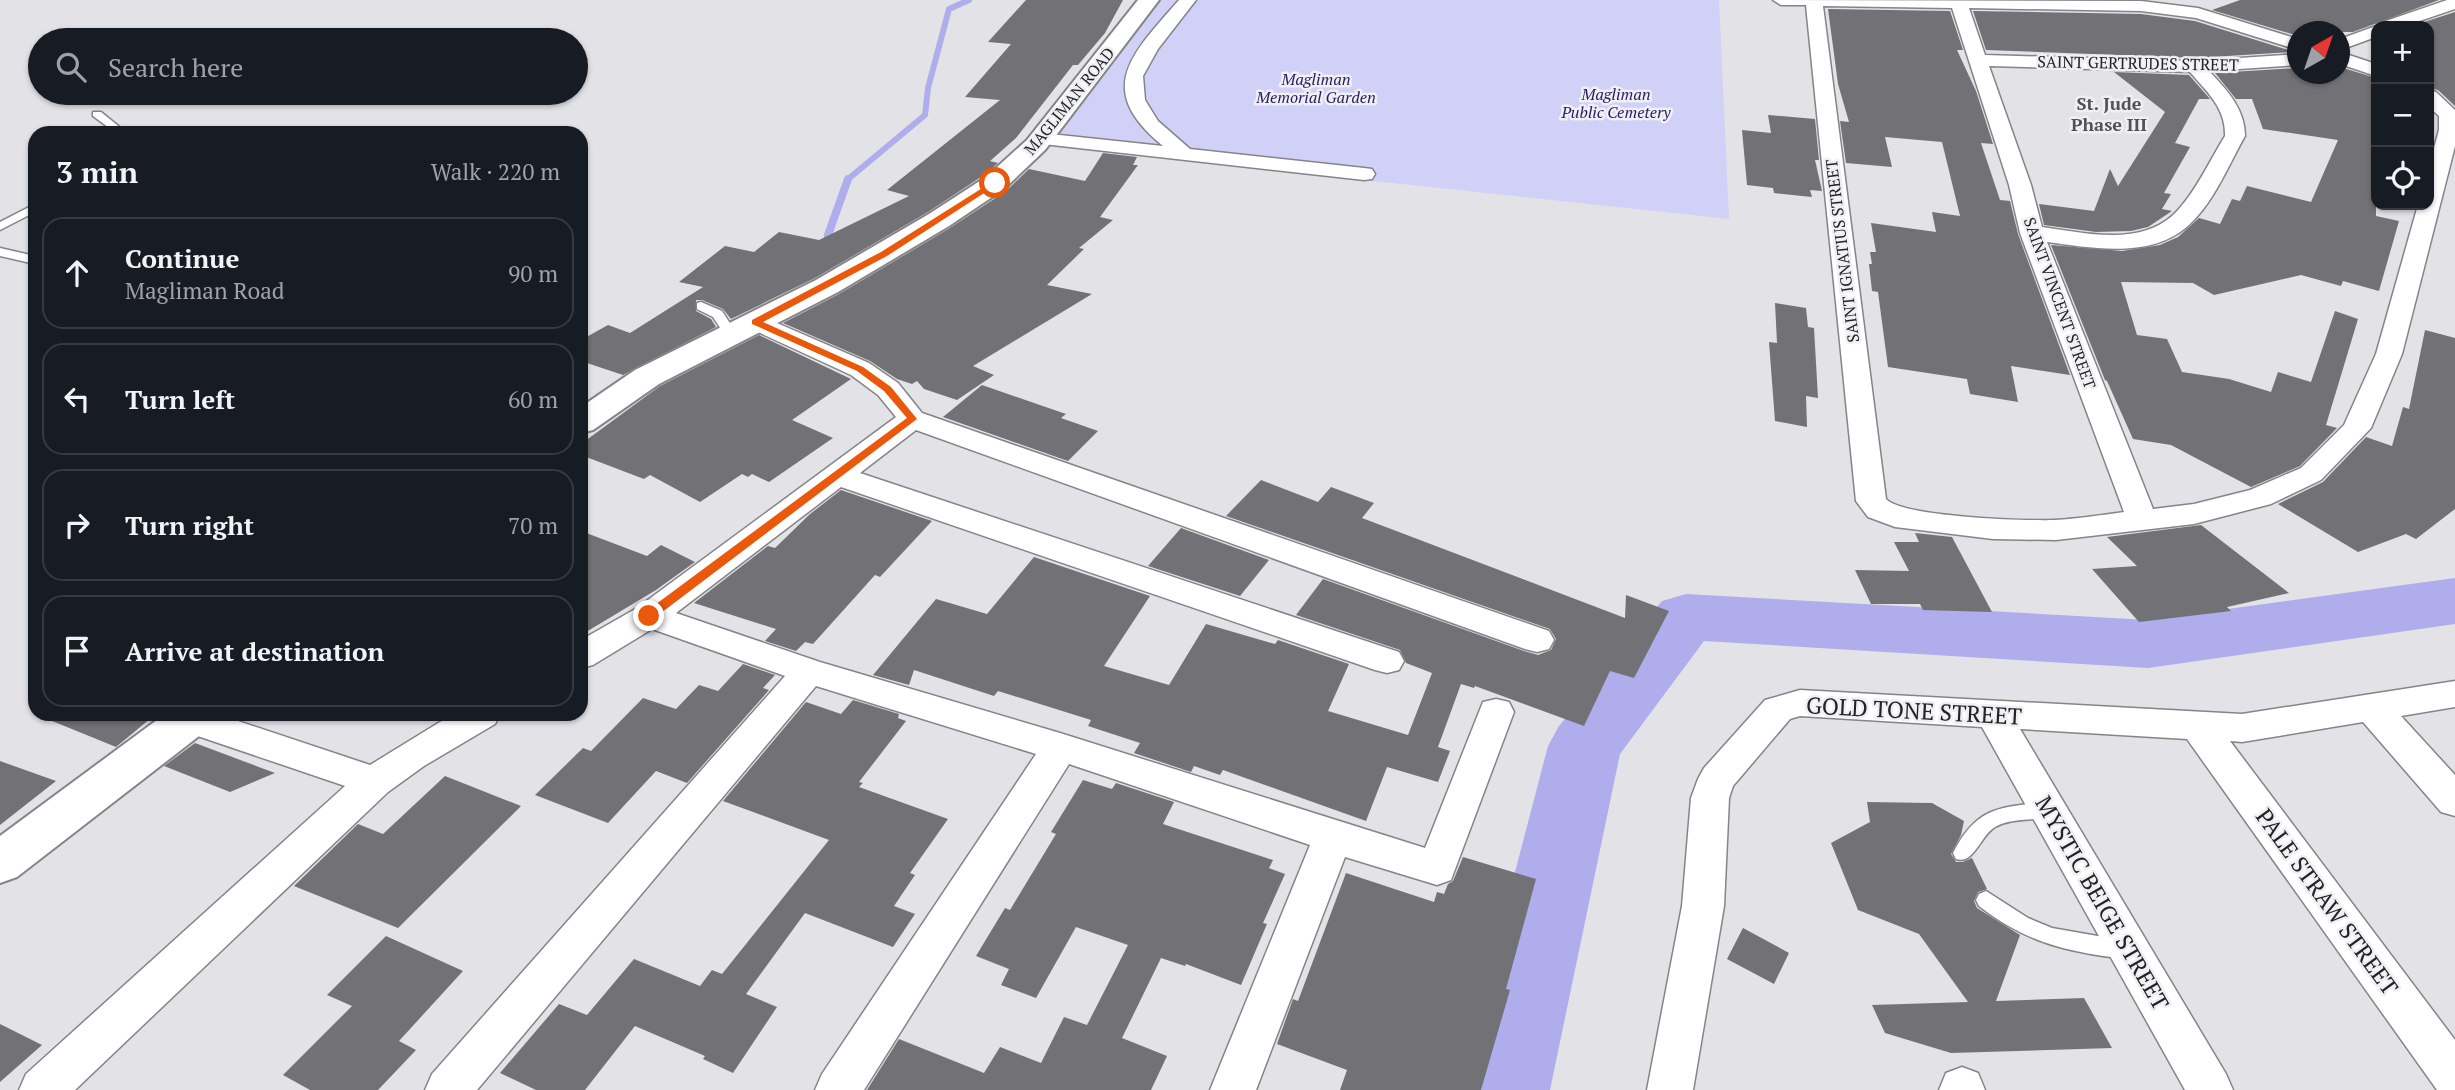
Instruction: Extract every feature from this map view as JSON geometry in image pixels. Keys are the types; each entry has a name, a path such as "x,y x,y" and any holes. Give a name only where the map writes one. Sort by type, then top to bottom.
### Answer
{"street":[{"name":"MAGLIMAN ROAD","path":"588,410 827,286 939,220 1012,170 1046,132 1149,0"},
{"path":"1183,155 1176,144 1148,122 1136,99 1133,85 1135,74 1188,0"},
{"path":"1781,0 2141,6 2198,13 2287,41"},
{"path":"2181,0 2198,13"},
{"name":"SAINT IGNATIUS STREET","path":"1799,1 1871,501 1879,510 1895,517 1993,529 2056,530 2142,520"},
{"path":"2404,21 2455,3"},
{"name":"SAINT VINCENT STREET","path":"1959,4 2020,185 2032,233 2142,520"},
{"path":"2350,41 2371,33"},
{"name":"SAINT GERTRUDES STREET","path":"1979,60 2195,67 2287,61"},
{"path":"2350,61 2371,68"},
{"path":"2032,233 2106,241 2134,240 2160,234 2183,218 2235,136 2236,124 2233,110 2195,67"},
{"path":"2142,520 2194,514 2260,497 2311,474 2357,428 2389,354 2449,130 2449,114 2434,100"},
{"path":"1046,132 1095,130 1148,122"},
{"path":"1046,132 1183,155 1364,174"},
{"path":"743,328 860,369 888,389 912,419 1538,640"},
{"path":"588,652 649,616 912,419"},
{"path":"837,475 1387,661"},
{"path":"649,616 808,671 1060,747 1333,837 1437,868 1496,712"},
{"path":"448,1090 808,671"},
{"name":"GOLD TONE STREET","path":"1671,1090 1703,906 1710,798 1717,779 1778,709 1800,703 2242,728 2455,694"},
{"path":"2373,709 2455,801"},
{"name":"MYSTIC BEIGE STREET","path":"1994,716 2210,1090"},
{"path":"0,863 186,721"},
{"path":"207,721 375,781"},
{"path":"42,1090 375,781 470,721"},
{"name":"PALE STRAW STREET","path":"2199,727 2455,1077"},
{"path":"838,1090 1060,747"},
{"path":"1233,1090 1333,837"}],"lane":[{"path":"97,114 113,126"},
{"path":"0,227 28,211"},
{"path":"0,251 28,258"},
{"path":"701,306 743,328"},
{"path":"1963,853 1970,836 1989,820 1998,816 2048,810"},
{"path":"1986,900 2032,932 2061,942 2127,950"}],"green space":[{"path":"1149,0 1719,0 1729,219 1036,145"}],"building":[{"path":"1026,0 1123,0 1105,33 1078,65 1073,65 1016,138 990,161 998,163 984,175 928,212 815,278 731,319 723,309 696,300 696,311 711,319 716,327 623,375 588,363 588,336 608,325 630,333 703,287 679,282 725,246 754,252 779,232 819,240 909,196 887,190 1000,100 965,97 1011,44 988,42"},
{"path":"2240,0 2439,0 2383,21 2371,21 2371,25 2353,32 2350,32 2350,21 2287,21 2287,33 2212,10"},
{"path":"1828,9 1950,11 1963,50 1957,50 1976,91 1993,144 1981,143 2000,200 2010,201 2018,234 2070,375 2011,366 2018,402 1970,394 1967,379 1888,367 1878,292 1872,291 1870,252 1876,252 1871,223 1936,232 1932,212 1960,216 1942,142 1885,137 1892,167 1846,163 1840,121 1849,122 1838,84"},
{"path":"1973,11 2141,14 2195,21 2287,50 2287,52 2195,58 1986,50"},
{"path":"2455,12 2455,106 2434,89 2434,21 2427,21"},
{"path":"2287,69 2287,84 2350,84 2350,70 2371,76 2371,210 2376,210 2376,216 2399,221 2379,291 2343,281 2341,286 2301,275 2214,295 2193,283 2121,282 2137,335 2167,339 2182,372 2229,379 2271,392 2278,372 2311,382 2335,311 2358,319 2326,425 2337,428 2300,466 2251,487 2171,445 2133,439 2105,380 2051,245 2122,251 2160,245 2178,237 2199,218 2220,224 2232,199 2240,201 2247,186 2311,202 2338,140 2263,129 2252,99 2236,99 2215,73"},
{"path":"2114,72 2189,75 2210,99 2199,99 2175,143 2190,147 2164,193 2171,194 2162,209 2172,211 2148,227 2131,231 2096,232 2044,225 2039,204 2094,211 2110,169 2118,186 2165,112"},
{"path":"1768,115 1815,119 1819,160 1815,160 1822,191 1810,190 1812,197 1774,193 1773,188 1747,185 1742,130 1771,133"},
{"path":"1103,153 1137,157 1133,165 1138,165 1100,217 1113,220 1079,248 1084,249 1047,285 1092,294 973,366 994,375 957,400 924,389 917,381 912,384 897,379 870,361 783,323 839,294 950,228 1006,191 1029,169 1085,181"},
{"path":"1775,303 1806,308 1808,327 1814,328 1818,398 1806,396 1807,427 1775,421 1769,342 1777,343"},
{"path":"2425,330 2455,338 2455,509 2416,539 2406,534 2358,552 2278,504 2323,482 2366,437 2392,446 2403,407 2409,409"},
{"path":"759,335 851,379 792,420 833,438 769,482 752,474 748,477 742,474 700,502 650,475 644,479 588,458 588,439 660,386"},
{"path":"982,385 1066,414 1061,418 1098,431 1068,461 943,417"},
{"path":"1261,480 1318,502 1331,487 1374,503 1362,518 1625,618 1626,595 1669,611 1634,678 1610,671 1584,726 1475,686 1474,688 1461,684 1438,747 1450,751 1438,782 1387,767 1366,821 1223,770 1220,775 1194,766 1191,772 1134,753 1140,743 1088,726 1091,720 998,691 994,696 914,670 909,685 873,675 936,599 987,614 1034,557 1150,596 1104,666 1169,685 1206,624 1275,644 1278,640 1349,664 1328,711 1408,735 1432,673 1406,663 1400,650 1296,615 1323,579 1524,651 1538,655 1551,650 1556,639 1550,629 1226,516"},
{"path":"841,490 932,521 880,577 875,575 813,644 805,642 796,651 765,641 776,629 694,603 768,546 775,548 810,514"},
{"path":"2201,525 2289,593 2227,607 2231,611 2139,622 2092,569 2137,566 2107,537"},
{"path":"1181,528 1269,560 1240,596 1148,566"},
{"path":"1915,533 1952,537 1992,612 1923,610 1920,604 1871,604 1855,570 1909,571 1894,542 1919,542"},
{"path":"588,534 647,556 661,545 695,562 656,590 588,631"},
{"path":"743,664 775,675 763,688 769,690 687,783 656,771 608,823 535,795 583,748 591,751 643,698 676,709 699,685 718,691"},
{"path":"853,700 899,714 898,718 906,721 859,782 863,783 859,787 948,819 910,873 915,875 894,906 915,914 893,947 805,913 746,994 777,1007 733,1073 703,1059 705,1056 635,1026 585,1090 536,1090 500,1073 559,1004 587,1015 634,959 700,986 712,970 722,974 829,840 723,801 806,702 841,714"},
{"path":"52,721 148,721 116,747"},
{"path":"195,743 275,773 230,792 164,766"},
{"path":"0,761 56,781 0,825"},
{"path":"445,776 521,806 398,928 294,886 358,824 383,834"},
{"path":"1083,780 1112,789 1116,783 1174,802 1163,824 1273,860 1269,868 1285,874 1263,923 1267,924 1241,985 1186,964 1185,966 1161,958 1122,1038 1167,1056 1151,1090 867,1090 899,1039 984,1073 1000,1047 1041,1063 1064,1017 1087,1025 1128,945 1076,927 1036,998 1001,985 1009,969 976,956 1005,908 1010,910 1056,834 1051,832"},
{"path":"1867,802 1932,803 1964,821 1961,835 1951,854 1956,862 1972,858 1987,889 1978,892 1974,901 1977,908 2020,935 1996,1001 2084,998 2112,1048 1951,1053 1885,1033 1872,1005 1968,1002 1919,934 1858,910 1831,843 1870,822"},
{"path":"1463,857 1536,879 1506,989 1510,990 1481,1090 1340,1090 1347,1070 1277,1044 1293,999 1298,1001 1346,873 1434,902 1437,892 1444,894 1448,884 1453,881"},
{"path":"1743,928 1789,953 1774,984 1727,959"},
{"path":"386,936 463,971 399,1041 416,1050 378,1090 310,1090 283,1075 352,1006 327,995"},
{"path":"0,1024 42,1045 0,1082"}],"waterway":[{"path":"848,179 925,115 928,88 949,9 969,0"},
{"path":"2359,0 2380,8 2396,21"},
{"path":"828,235 848,179"},
{"path":"1504,1090 1585,746 1686,617 2148,644 2455,601"}],"district":[{"name":"St. Jude Phase III","path":"2109,114"}],"route":[{"path":"649,616 912,419 888,389 860,369 756,322 884,254 995,183"}],"park label":[{"name":"Magliman Memorial Garden","path":"1316,88"},
{"name":"Magliman Public Cemetery","path":"1616,103"}]}
